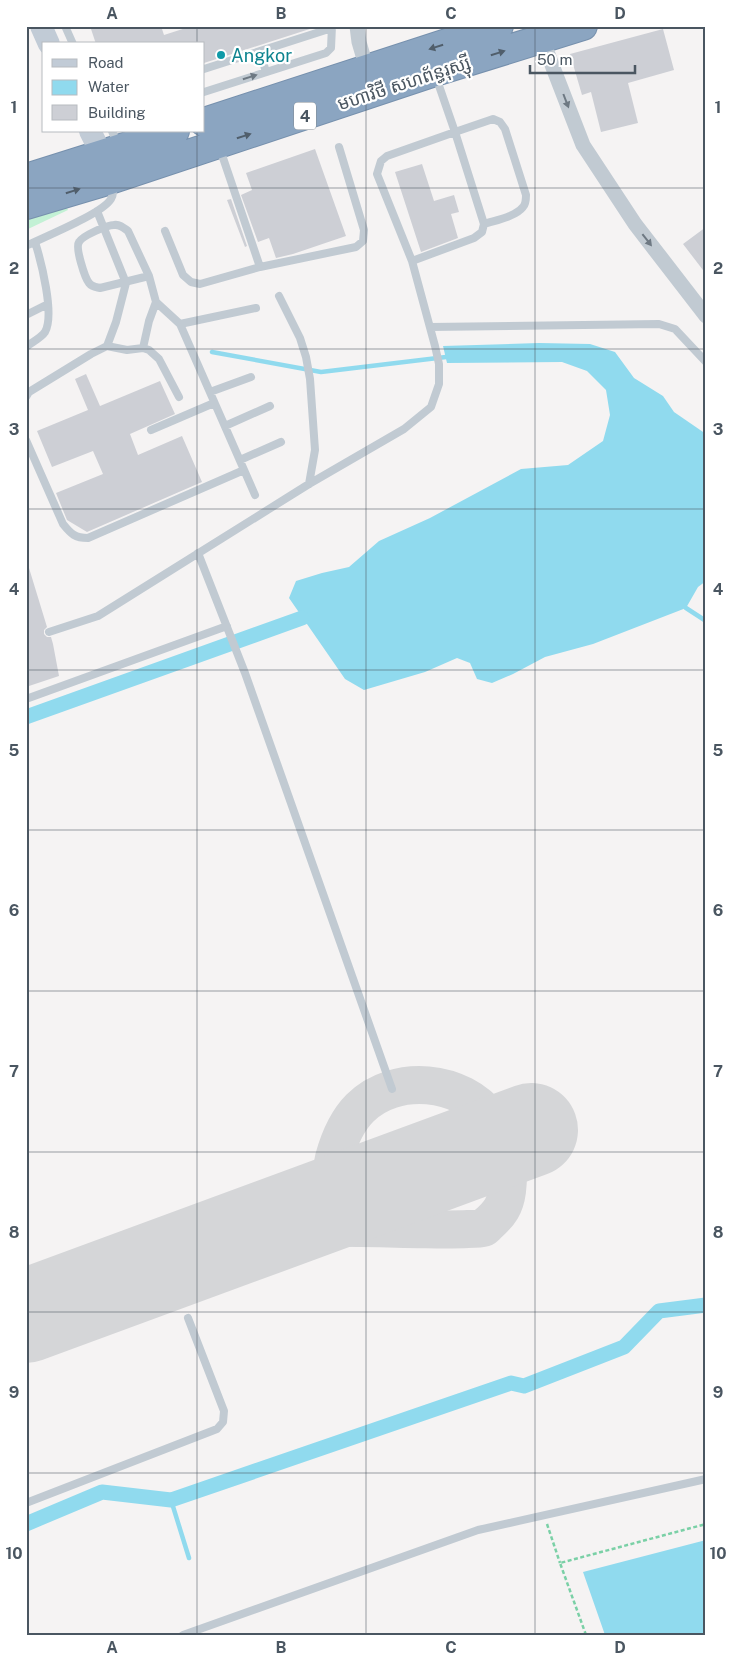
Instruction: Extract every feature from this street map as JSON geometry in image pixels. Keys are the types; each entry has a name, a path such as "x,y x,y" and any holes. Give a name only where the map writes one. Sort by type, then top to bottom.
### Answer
{"highway":[{"name":"មហាវិថី សហព័ន្ធរុស្ស៊ី","path":"31,173 113,155 219,144 499,26"},
{"name":"មហាវិថី សហព័ន្ធរុស្ស៊ី","path":"205,122 371,81 435,72 583,26"},
{"name":"មហាវិថី សហព័ន្ធរុស្ស៊ី","path":"26,205 113,155 172,132"}],"street":[{"path":"41,26 48,42"},
{"path":"357,26 359,42 371,81"},
{"path":"542,39 583,145 635,224 706,316"}],"lane":[{"path":"64,26 72,42"},
{"path":"205,69 332,27 331,48 326,53 205,92"},
{"path":"260,52 266,72"},
{"path":"412,260 474,238 482,232 484,224 435,72"},
{"path":"49,632 98,616 309,484 404,429 431,407 439,384 439,364 412,260 377,174 380,161 387,156 493,119 500,122 505,129 526,195 524,207 515,213 484,224"},
{"path":"219,144 260,268"},
{"path":"165,231 183,275 191,282 200,284 260,268 356,247 363,241 364,230 339,147"},
{"path":"26,246 97,211 112,197 113,155"},
{"path":"97,211 126,283 116,322 107,346"},
{"path":"148,276 100,288 93,286 88,282 77,249 78,243 84,237 114,225 122,226 128,231 148,276 156,302 180,324 256,495"},
{"path":"26,346 45,332 48,319 48,304 35,242"},
{"path":"280,296 300,338 310,379 315,450 309,484"},
{"path":"143,348 149,320 156,302"},
{"path":"26,314 48,304"},
{"path":"180,324 256,308"},
{"path":"430,327 658,324 675,329 706,362"},
{"path":"26,397 29,392 90,354 107,346 127,350 143,348 149,350 158,359 179,397"},
{"path":"210,392 251,377"},
{"path":"152,430 214,403"},
{"path":"225,426 270,406"},
{"path":"26,440 63,524 71,535 79,538 88,538 244,470"},
{"path":"240,460 281,442"},
{"path":"198,553 245,673 392,1089"},
{"path":"26,699 226,626"},
{"path":"26,1503 217,1429 223,1422 224,1411 188,1318"},
{"path":"183,1635 478,1530 706,1479"}],"path":[{"path":"544,1516 586,1635"},
{"path":"560,1563 706,1524"}],"green space":[{"path":"67,208 68,210 26,230 26,220"}],"water":[{"path":"539,343 590,344 615,352 634,378 663,396 674,412 706,434 706,581 698,587 686,608 593,644 545,657 492,683 477,679 470,663 457,658 425,672 364,690 345,679 289,598 296,581 349,567 379,541 430,518 521,469 568,465 603,441 610,415 606,390 587,371 562,362 447,363 443,346"},
{"path":"706,1540 706,1635 605,1635 583,1572"}],"building":[{"name":"Angkor","path":"90,26 161,26 164,35 192,26 319,26 205,63 205,42 95,42"},
{"path":"663,29 674,70 628,83 638,123 601,132 591,92 582,95 570,54"},
{"path":"315,149 346,236 276,258 269,238 258,242 241,195 252,190 246,173"},
{"path":"422,164 434,201 454,195 459,212 451,214 458,238 421,252 395,172"},
{"path":"231,199 247,246 245,247 227,200"},
{"path":"706,227 706,274 683,244"},
{"path":"86,374 100,406 160,381 175,414 130,434 138,455 182,436 202,482 87,532 67,520 56,493 103,474 93,451 52,467 37,431 88,410 75,379"},
{"path":"26,568 29,568 47,627 44,630 44,634 47,637 51,637 59,676 26,687"}],"waterway":[{"path":"212,352 321,372 446,357"},
{"path":"686,608 706,621"},
{"path":"26,717 302,618"},
{"path":"26,1524 102,1492 171,1500 511,1383 524,1386 624,1347 659,1311 706,1305"},
{"path":"171,1500 189,1558"}],"taxiway":[{"path":"264,1228 483,1228 499,1212 506,1196 508,1172 503,1144 491,1119 463,1095 428,1085 391,1089 374,1097 355,1113 341,1138 327,1183 279,1223"}],"runway":[{"path":"26,1316 531,1130"}],"place":[{"name":"Angkor","path":"221,55"}]}
